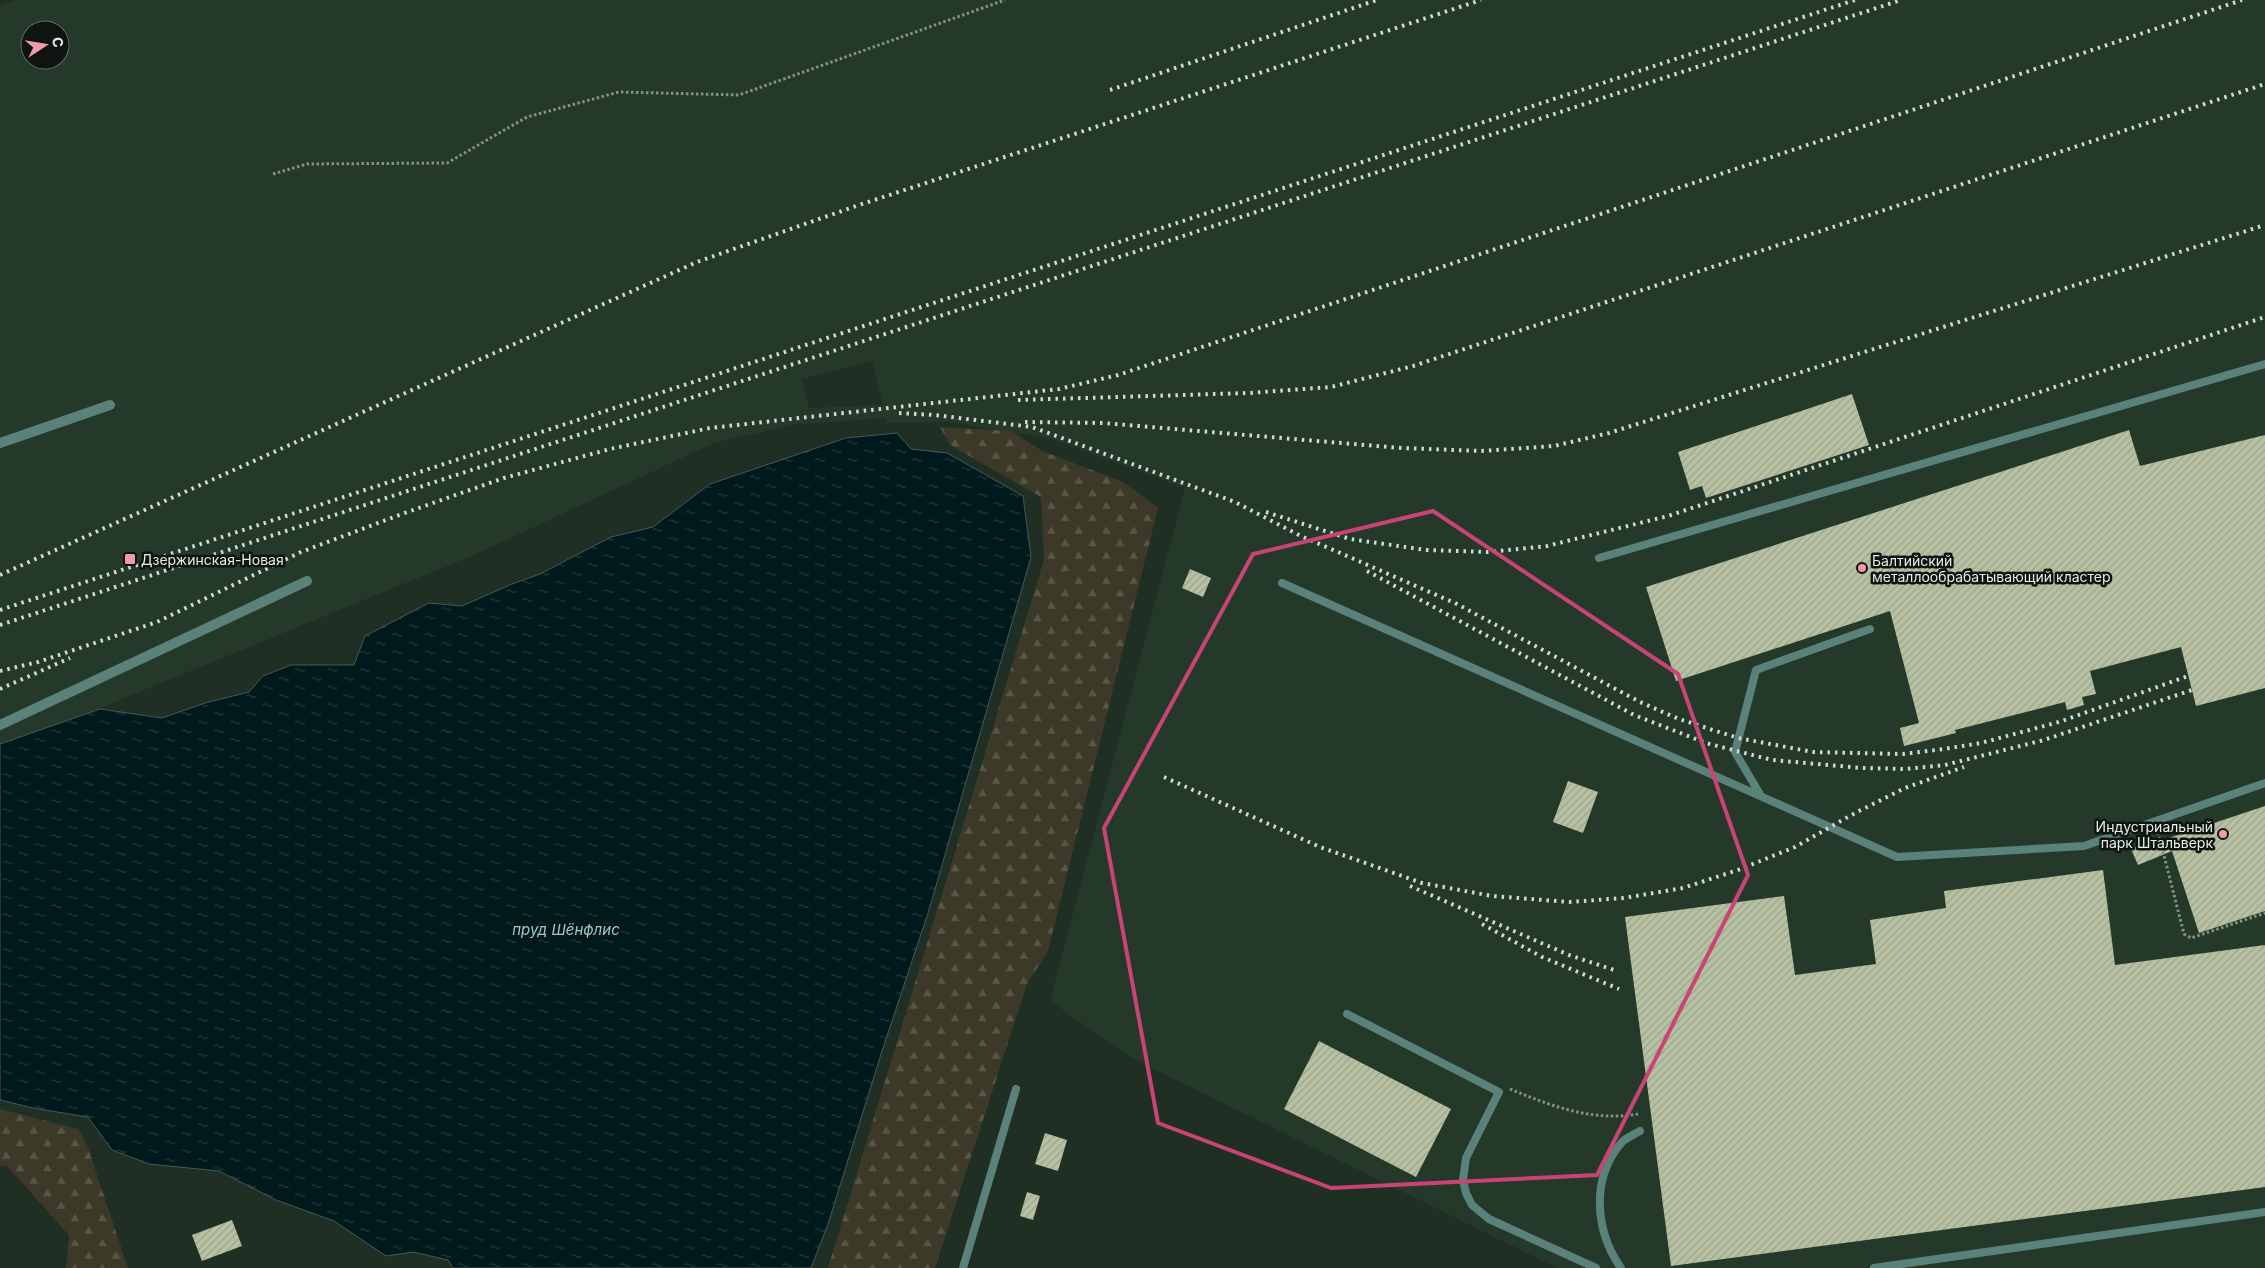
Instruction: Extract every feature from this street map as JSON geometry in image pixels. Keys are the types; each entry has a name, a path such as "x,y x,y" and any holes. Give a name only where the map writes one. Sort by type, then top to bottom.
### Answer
{"street":[{"path":"0,443 110,405"},
{"path":"0,725 306,581"}],"lane":[{"path":"1599,558 2265,364"},
{"path":"1282,583 1897,857 2084,846 2265,783"},
{"path":"1760,796 1735,752 1756,670 1870,629"},
{"path":"1347,1014 1499,1092 1466,1158 1463,1180 1466,1193 1472,1205 1488,1219 1596,1268"},
{"path":"963,1268 1016,1089"},
{"path":"1621,1268 1607,1244 1602,1230 1599,1199 1605,1172 1613,1155 1624,1140 1640,1131"},
{"path":"1874,1268 2265,1212"}],"path":[{"path":"273,174 307,164 447,163 527,118 619,92 739,95 1005,0"},
{"path":"2155,822 2184,934 2191,938 2265,913"},
{"path":"1499,1092 1507,1088 1541,1102 1596,1116 1638,1114"}],"highlighted area":[{"path":"1433,511 1678,674 1748,875 1597,1175 1331,1188 1158,1123 1104,828 1253,554"}],"shaded area":[{"name":"Индустриальный парк Штальверк","path":"16,0 2265,0 2265,1268 1557,1268 1130,1057 1050,1001 1185,488 1049,438 949,422 887,423 886,418 790,425 714,443 474,555 0,749 0,6","holes":["872,361 883,405 809,408 802,379"]}],"green space":[{"path":"940,427 1012,431 1042,451 1123,482 1158,508 1048,951 1027,984 935,1268 828,1268 1044,560 1041,497 950,445"},
{"path":"0,1109 78,1129 87,1145 128,1268 66,1268 69,1235 6,1165 0,1167"}],"water":[{"name":"пруд Шёнфлис","path":"897,433 911,449 947,453 1023,496 1031,557 929,910 882,1051 828,1224 811,1268 453,1268 448,1260 413,1252 386,1256 334,1221 276,1200 219,1171 149,1164 112,1150 88,1117 33,1108 0,1100 0,744 100,709 162,718 205,703 249,692 263,676 291,665 354,665 365,636 429,603 462,606 540,574 611,537 653,527 710,484 846,438"}],"building":[{"path":"1852,394 1869,445 1706,498 1702,486 1690,490 1678,452"},
{"name":"Балтийский металлообрабатывающий кластер","path":"2129,430 2140,466 2265,435 2265,688 2196,706 2181,647 2090,671 2096,694 2082,697 2084,705 2067,710 2065,702 1955,730 1956,733 1904,746 1900,728 1919,723 1890,611 1676,681 1646,587"},
{"path":"1190,569 1211,578 1203,597 1182,588"},
{"path":"1568,781 1598,792 1583,833 1553,822"},
{"path":"2265,806 2265,911 2199,933 2172,851 2138,865 2131,849 2156,838 2157,842"},
{"path":"2103,870 2115,965 2265,945 2265,1187 1671,1266 1625,917 1784,896 1795,975 1876,964 1870,920 1946,908 1944,891"},
{"path":"1319,1041 1451,1109 1416,1177 1284,1109"},
{"path":"1045,1133 1067,1140 1058,1171 1035,1164"},
{"path":"1027,1192 1040,1196 1033,1220 1020,1216"},
{"path":"232,1220 242,1246 202,1261 192,1235"}],"railway":[{"path":"1110,90 1377,0"},
{"path":"0,575 697,262 856,206 1481,0"},
{"path":"0,610 1855,0"},
{"path":"0,625 1901,0"},
{"path":"0,671 38,662 157,622 301,552 504,478 610,449 710,428 1059,389 1118,375 2242,0"},
{"path":"1018,400 1249,393 1331,387 1413,366 2265,84"},
{"path":"1025,422 1103,423 1401,448 1481,451 1554,446 1609,433 2265,225"},
{"path":"1266,512 1350,539 1426,550 1488,552 1547,546 1668,516 2265,317"},
{"path":"899,413 935,415 1032,427 1235,502 1301,536 1455,603 1640,702 1679,719 1738,738 1813,752 1903,754 1944,749 1981,743 2059,722 2188,676"},
{"path":"1367,571 1634,715 1706,743 1772,760 1862,768 1905,769 1945,765 2044,740 2192,690"},
{"path":"0,689 70,658"},
{"path":"1164,777 1320,847 1422,883 1492,896 1569,902 1624,898 1683,888 1738,870 1795,847 1855,813 1905,788 1964,767"},
{"path":"1410,886 1569,955 1617,971"},
{"path":"1482,924 1542,957 1619,989"}],"place":[{"name":"Дзержинская-Новая","path":"130,559"},
{"name":"Балтийский металлообрабатывающий кластер","path":"1862,568"},
{"name":"Индустриальный парк Штальверк","path":"2223,834"}]}
